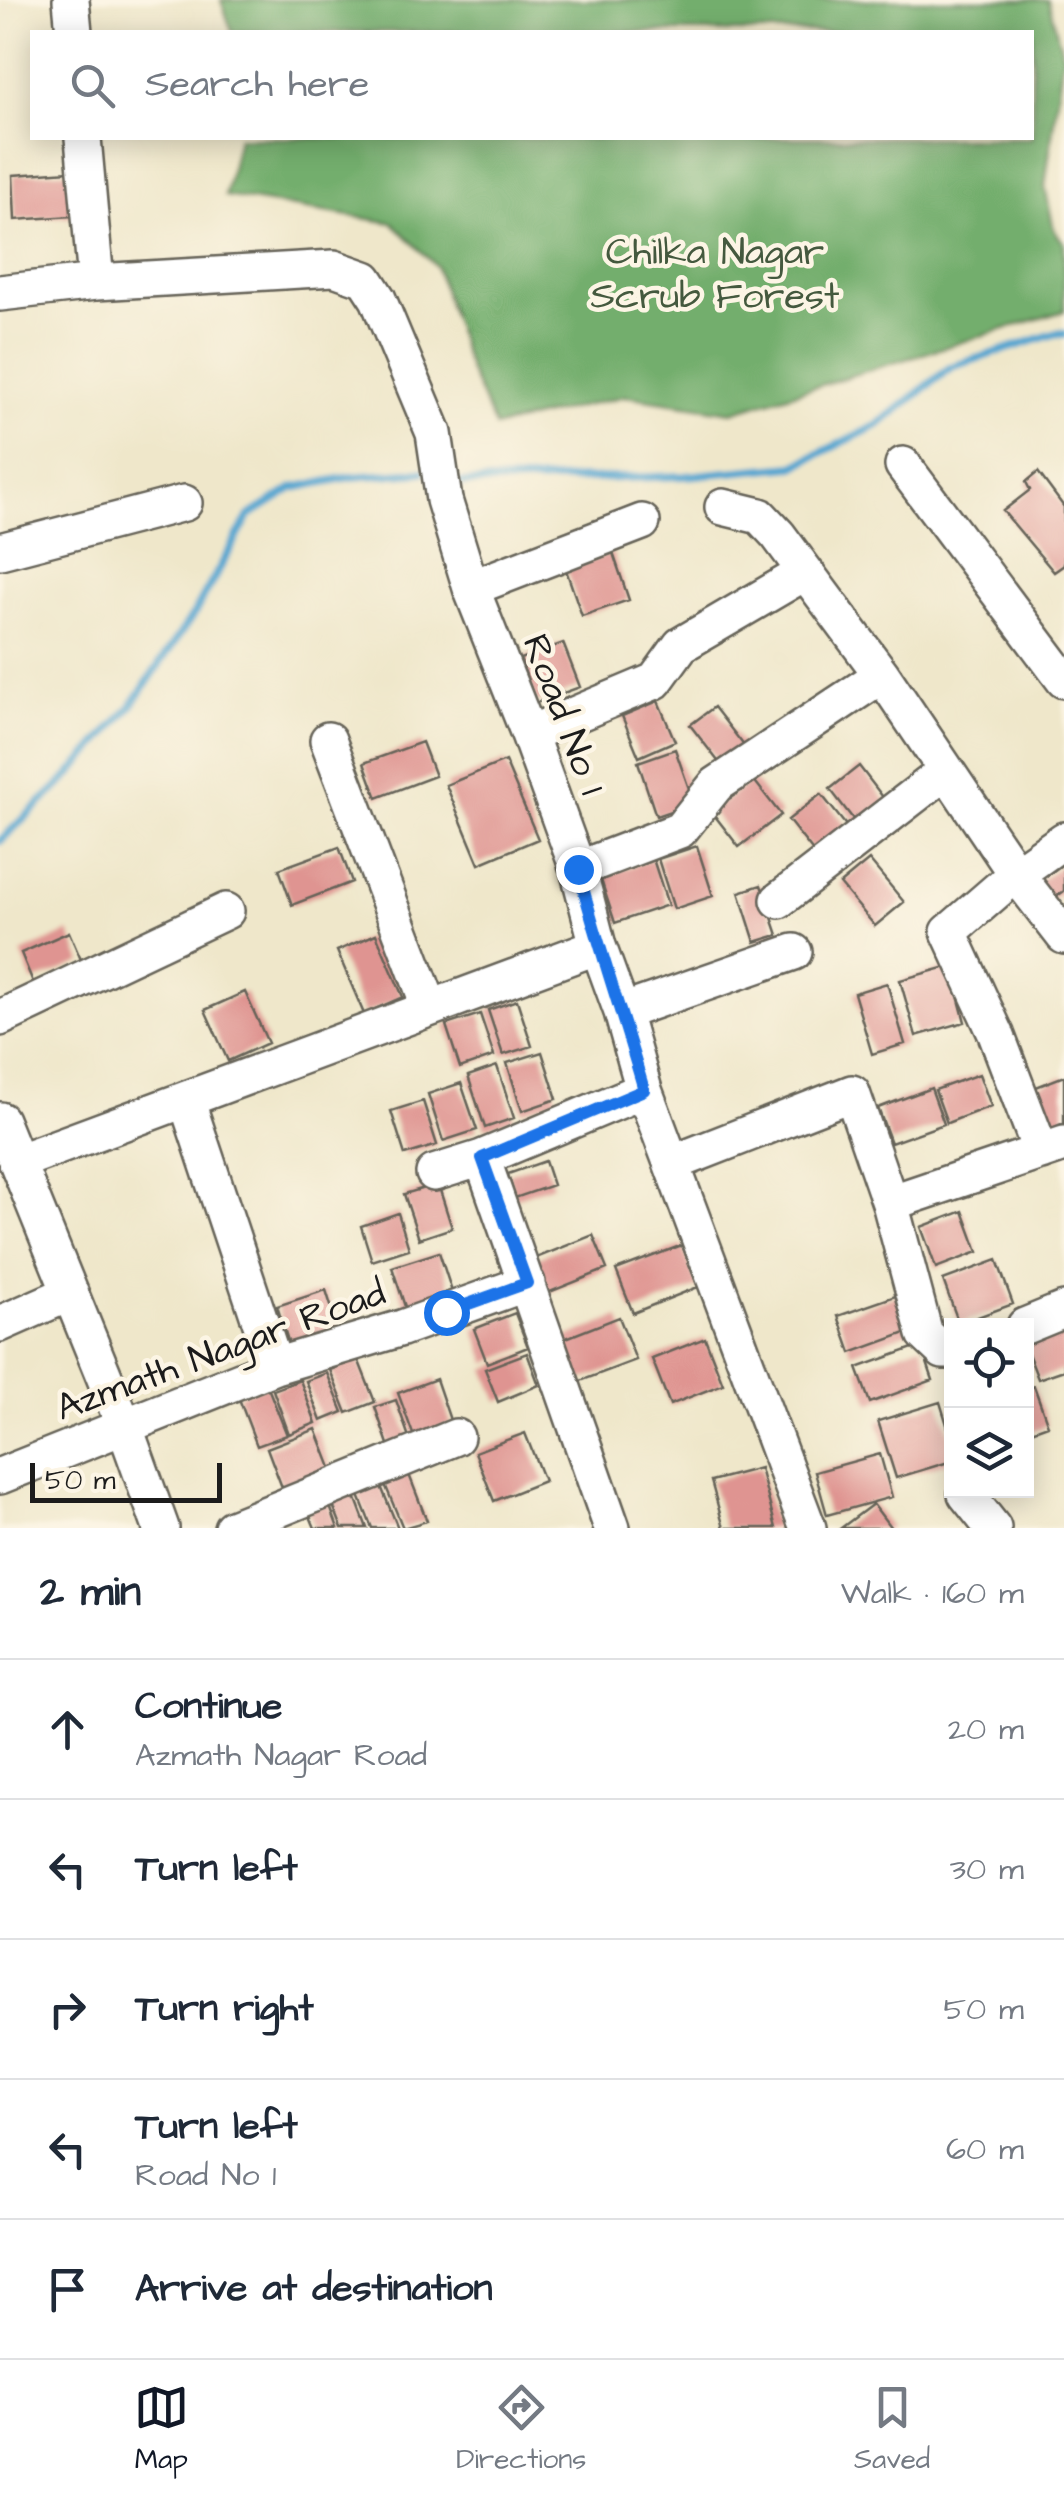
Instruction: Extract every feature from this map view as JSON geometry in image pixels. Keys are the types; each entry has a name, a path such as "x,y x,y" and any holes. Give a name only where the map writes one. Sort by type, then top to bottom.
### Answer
{"street":[{"path":"71,0 74,30"},
{"path":"83,140 96,282"},
{"name":"Road No 1","path":"0,292 96,282 334,268 365,278 378,298 434,432 444,500 471,588 578,869 644,1090 808,1528"},
{"path":"903,465 1064,680"},
{"path":"0,551 184,503"},
{"path":"723,506 760,516 778,535 882,676 1016,874 1064,936"},
{"path":"471,588 642,522"},
{"path":"529,734 655,681 681,645 804,573"},
{"path":"578,869 680,830 716,785 882,676"},
{"path":"328,740 430,1008"},
{"path":"779,900 946,771"},
{"path":"890,1203 1052,1148 949,932 1016,874 1064,840"},
{"path":"0,1018 226,911"},
{"path":"161,1528 125,1428 6,1140 186,1099 598,946"},
{"path":"622,1012 794,952"},
{"path":"434,1174 644,1090"},
{"path":"673,1162 852,1093 890,1203 926,1334 944,1351"},
{"path":"186,1099 275,1366"},
{"path":"482,1158 612,1528"},
{"name":"Azmath Nagar Road","path":"0,1476 275,1366 402,1328 527,1283"},
{"path":"0,1324 70,1293"},
{"path":"1034,1322 1064,1310"},
{"path":"232,1528 456,1437"},
{"path":"969,1498 993,1528"}],"green space":[{"name":"Chilka Nagar Scrub Forest","path":"221,0 1048,0 1063,55 1045,186 1054,230 1064,243 1064,311 732,412 625,396 495,427 469,370 436,266 393,223 225,196 238,140 1034,140 1034,30 231,30"}],"building":[{"path":"69,171 72,216 15,220 13,175"},
{"path":"1038,472 1064,507 1064,565 1054,572 1003,511 1030,490 1026,482"},
{"path":"613,553 629,600 582,616 566,570"},
{"path":"563,643 580,687 536,703 520,659"},
{"path":"658,701 675,741 639,757 622,716"},
{"path":"714,707 745,747 721,765 690,725"},
{"path":"422,742 435,776 377,798 364,763"},
{"path":"675,749 694,803 656,816 638,762"},
{"path":"505,761 538,839 479,864 446,785"},
{"path":"859,766 889,805 860,828 830,789"},
{"path":"753,779 781,815 739,847 711,811"},
{"path":"821,794 852,833 819,859 788,820"},
{"path":"697,846 713,896 674,909 658,859"},
{"path":"339,847 352,882 292,905 279,869"},
{"path":"653,859 668,905 615,923 600,877"},
{"path":"869,860 904,902 875,926 840,884"},
{"path":"1064,863 1064,891 1049,902 1036,884"},
{"path":"761,885 778,935 755,942 739,892"},
{"path":"69,932 82,962 33,982 21,953"},
{"path":"376,934 403,997 364,1014 337,951"},
{"path":"950,966 965,1022 916,1036 900,980"},
{"path":"887,983 905,1044 872,1054 854,993"},
{"path":"245,992 268,1043 228,1061 205,1010"},
{"path":"517,1000 532,1046 503,1055 488,1010"},
{"path":"480,1014 494,1056 460,1068 446,1025"},
{"path":"542,1052 557,1099 522,1111 507,1063"},
{"path":"497,1066 514,1118 485,1128 468,1076"},
{"path":"979,1074 991,1106 947,1123 935,1090"},
{"path":"1064,1076 1064,1123 1046,1130 1031,1089"},
{"path":"461,1083 477,1130 443,1141 428,1094"},
{"path":"931,1088 944,1124 891,1143 878,1108"},
{"path":"423,1101 437,1145 405,1155 391,1111"},
{"path":"545,1161 553,1185 515,1198 508,1174"},
{"path":"438,1184 452,1228 419,1239 404,1194"},
{"path":"963,1211 978,1252 936,1268 921,1227"},
{"path":"398,1213 409,1249 372,1261 361,1226"},
{"path":"593,1235 607,1269 545,1294 531,1260"},
{"path":"682,1245 698,1287 633,1313 616,1270"},
{"path":"439,1252 455,1301 408,1316 392,1267"},
{"path":"997,1260 1013,1304 975,1318 957,1318 943,1280"},
{"path":"326,1290 338,1328 289,1344 277,1306"},
{"path":"901,1294 914,1330 851,1353 838,1316"},
{"path":"515,1313 528,1347 487,1363 474,1329"},
{"path":"619,1317 636,1360 578,1382 561,1340"},
{"path":"1064,1324 1064,1370 1038,1379 1034,1369 1034,1335"},
{"path":"705,1338 723,1384 670,1405 652,1359"},
{"path":"921,1345 933,1380 870,1403 857,1368"},
{"path":"527,1353 539,1385 498,1402 485,1369"},
{"path":"358,1359 375,1402 347,1413 330,1370"},
{"path":"327,1373 343,1412 321,1421 306,1381"},
{"path":"436,1379 451,1423 414,1437 398,1393"},
{"path":"300,1380 316,1423 289,1434 273,1390"},
{"path":"267,1385 287,1435 257,1446 238,1396"},
{"path":"1034,1386 1048,1425 1034,1430"},
{"path":"396,1400 412,1446 391,1453 375,1407"},
{"path":"940,1402 944,1415 944,1463 896,1478 878,1421"},
{"path":"316,1429 335,1478 286,1498 267,1448"},
{"path":"525,1433 544,1481 494,1501 475,1452"},
{"path":"880,1454 892,1497 827,1515 815,1472"},
{"path":"760,1468 776,1528 724,1528 711,1481"},
{"path":"408,1472 427,1521 403,1528 384,1482"},
{"path":"380,1484 398,1528 372,1528 358,1493"},
{"path":"353,1491 367,1528 342,1528 331,1500"},
{"path":"328,1501 338,1528 315,1528 307,1509"},
{"path":"873,1504 891,1528 841,1528"}],"waterway":[{"path":"461,483 685,476 794,466 878,425 951,367 1064,334"},
{"path":"0,841 68,777 131,706 195,612 249,516 293,488 350,477 422,472"}],"route":[{"path":"446,1312 527,1283 482,1158 644,1090 578,869"}]}
